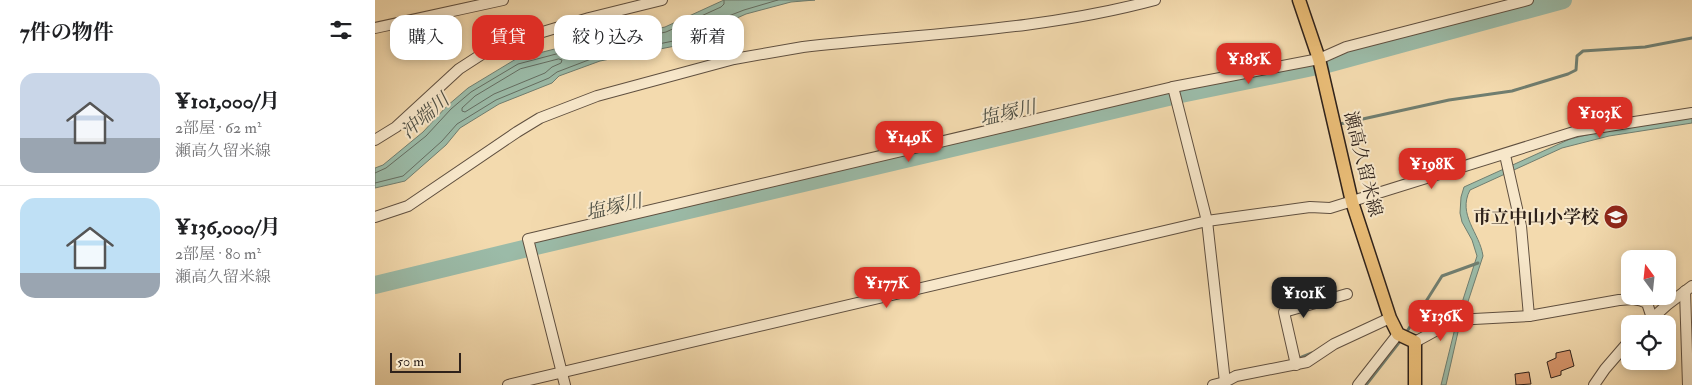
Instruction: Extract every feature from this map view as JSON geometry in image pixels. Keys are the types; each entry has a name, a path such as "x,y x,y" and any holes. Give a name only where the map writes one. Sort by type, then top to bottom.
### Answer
{"main road":[{"name":"瀬高久留米線","path":"1299,0 1319,58 1352,202 1390,318 1406,337 1415,385"}],"street":[{"path":"375,28 503,0"},
{"path":"375,140 396,127 459,69 493,47 589,18 662,0"},
{"path":"375,217 396,212 408,206 540,118 597,96 734,59 765,53 812,46 1050,22 1155,0"},
{"path":"565,385 528,239 1173,87 1319,58 1347,47 1528,0"},
{"path":"1173,87 1207,221 1225,382"},
{"path":"508,385 1207,221 1310,207 1330,208 1577,131 1692,113"},
{"path":"1505,154 1521,226 1529,316"},
{"path":"1656,315 1688,289"},
{"path":"1688,289 1688,385"},
{"path":"1296,365 1284,312 1347,294"},
{"path":"1358,385 1406,337 1460,320 1529,316 1633,299 1641,300 1647,304 1648,315"},
{"path":"1213,385 1307,362 1334,344 1390,318"},
{"path":"1594,385 1621,350"}],"water":[{"name":"沖端川","path":"724,0 815,0 791,2 744,15 691,15"},
{"name":"沖端川","path":"672,24 672,47 662,49 662,28"},
{"name":"沖端川","path":"554,49 554,60 605,60 559,76 552,83 499,104 460,128 446,145 405,181 375,188 375,168 383,165 423,132 447,106 468,88 514,60 544,60 544,52"},
{"path":"1692,118 1692,123 1609,136 1562,148 1470,190 1466,208 1483,256 1458,332 1446,385 1441,385 1459,312 1477,256 1460,213 1464,187 1570,139 1616,128"}],"building":[{"path":"1570,350 1574,366 1561,371 1561,375 1551,378 1547,362 1556,358 1556,353"},
{"path":"1529,372 1531,384 1516,385 1515,374"}],"waterway":[{"name":"塩塚川","path":"375,285 1181,94 1327,64 1563,0"},
{"path":"1340,126 1340,124 1449,100 1512,91 1568,74 1576,70 1577,56 1583,51 1645,47 1692,38"},
{"path":"1406,333 1442,276 1478,263"},
{"path":"1366,385 1401,340"},
{"path":"1297,359 1312,353"}],"place":[{"name":"市立中山小学校","path":"1616,217"}]}
